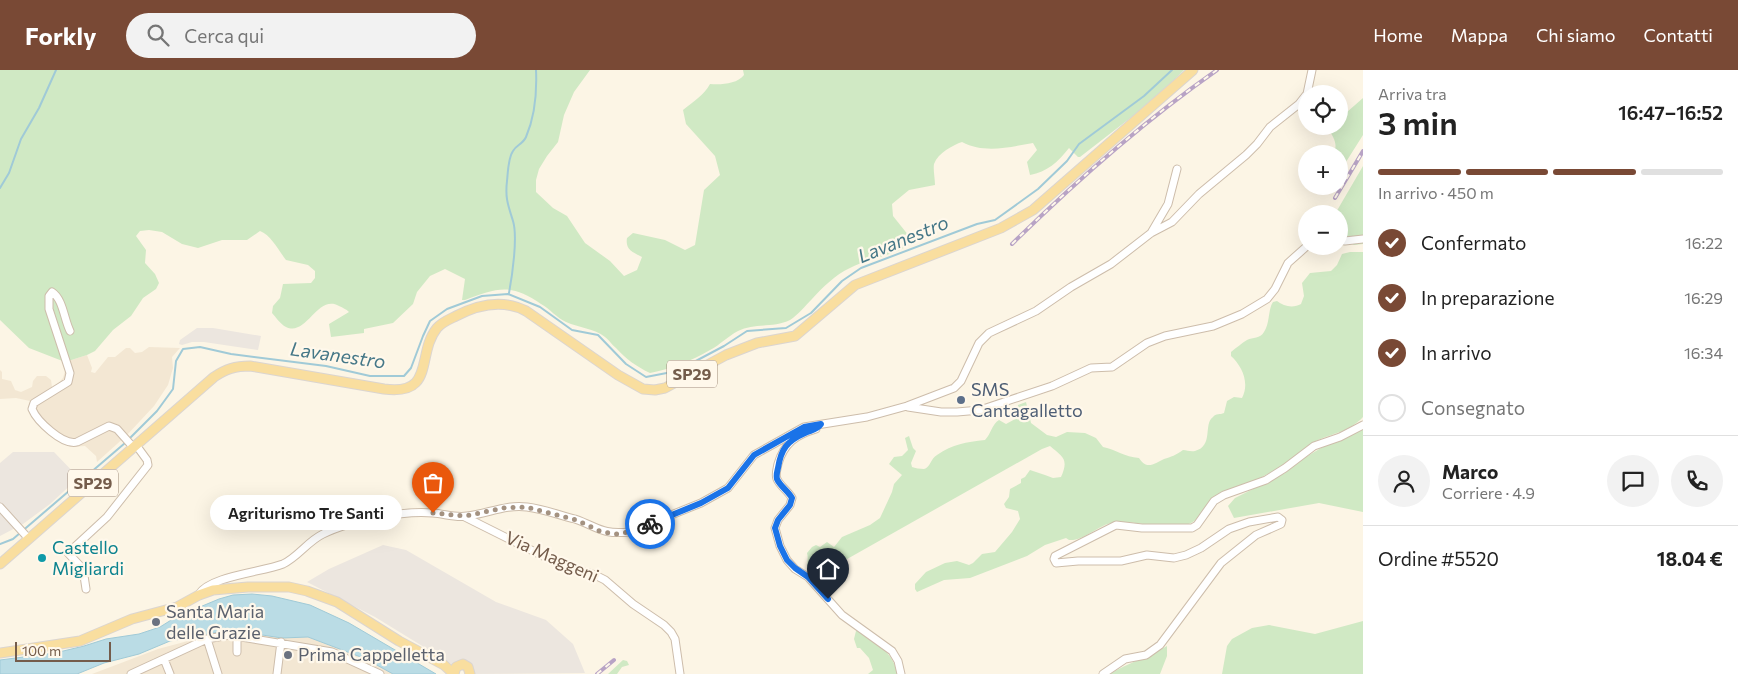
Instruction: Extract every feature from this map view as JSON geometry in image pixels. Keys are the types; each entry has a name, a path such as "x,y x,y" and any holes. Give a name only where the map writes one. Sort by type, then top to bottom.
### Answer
{"main road":[{"name":"SP29","path":"0,564 27,538 214,377 225,370 237,366 250,366 397,391 408,389 420,376 432,338 437,329 445,321 463,312 490,304 510,305 526,311 618,375 643,389 655,390 666,388 726,355 757,342 794,336 855,284 1001,228 1033,210 1193,70"},
{"path":"0,653 80,641 132,619 176,607 213,590 289,587 307,591 336,602 399,641 444,665 456,670 466,665 470,674"}],"street":[{"path":"1309,85 1312,70"},
{"path":"199,595 202,590 216,582 284,564 321,535 340,527 399,513 433,513 465,516 504,508 526,507 576,520 602,532 616,534 629,532 701,503 728,488 754,455 804,427 860,418 907,406 954,388 961,381 979,343 989,333 1036,311 1071,287 1111,264 1151,233 1172,222 1199,194 1246,155 1270,127 1298,106"},
{"path":"1151,233 1168,204 1177,169"},
{"path":"1348,241 1363,239"},
{"path":"907,406 941,412 980,410 1052,386 1091,368 1112,366 1147,343 1164,336 1213,326 1242,314 1267,299 1275,289 1288,263 1298,254"},
{"path":"70,331 60,300 52,292 49,296 49,309 70,373 68,382 34,403 32,409 35,416 65,442 72,443 88,438 102,428 109,426 117,429 135,446 147,460 148,465 107,517 68,553 83,569 86,589"},
{"path":"821,424 818,428 806,432 788,443 783,450 776,475 778,481 792,498 790,505 778,520 775,528 780,546 787,560 808,577 842,615 860,626 892,651 898,661 901,674"},
{"path":"1103,674 1124,659 1146,655 1160,645 1221,563 1256,535 1281,524 1282,520 1278,517 1265,519 1229,529 1201,548 1174,558 1147,555 1121,561 1056,563 1055,556 1116,525 1157,529 1192,528 1214,501 1224,495 1266,480 1314,446 1340,437 1363,425"},
{"path":"0,506 27,538"},
{"name":"Via Maggeni","path":"465,516 555,562 605,580 633,604 664,624 672,632 675,639 680,674"},
{"path":"237,635 237,652"},
{"path":"131,674 207,640 237,635 332,652 380,674"},
{"path":"207,640 218,674"},
{"path":"277,674 281,642"},
{"path":"164,659 170,674"}],"shaded area":[{"path":"197,328 213,328 261,336 258,350 204,342 179,344 180,340"},
{"path":"149,347 180,348 172,357 173,368 168,385 154,406 127,435 97,462 96,456 85,446 70,447 37,423 31,415 30,401 16,398 0,399 0,370 2,372 2,379 11,381 15,390 21,392 32,387 33,381 37,376 46,376 51,380 52,387 55,387 63,378 65,362 87,355 92,368 91,372 95,373 108,357 115,357 126,348 130,348 135,353 142,352"},
{"path":"13,452 54,452 78,477 50,504 23,524 0,536 0,463"},
{"path":"383,545 406,550 496,602 546,620 573,644 585,673 468,674 375,617 307,582 329,569"},
{"path":"229,630 282,638 308,637 366,659 393,674 92,674 158,649"}],"green space":[{"path":"0,70 590,70 574,92 564,115 558,142 539,169 536,180 536,192 553,208 567,216 585,243 610,261 624,276 637,270 642,257 628,248 627,238 633,233 665,240 685,250 695,245 704,190 720,175 715,156 686,124 683,110 702,95 710,84 733,82 744,75 743,70 1184,70 1156,98 1080,157 1069,148 1052,166 1036,174 1030,175 1027,162 1037,150 1033,143 988,149 971,146 962,142 950,147 939,156 934,164 935,185 909,190 892,204 893,216 909,236 910,244 839,274 790,320 744,329 734,333 714,348 696,358 650,373 628,359 601,334 566,322 544,306 521,293 512,290 495,290 462,300 465,279 445,269 430,276 417,292 413,304 393,323 364,329 364,333 331,337 329,324 349,312 346,309 331,304 318,310 300,326 286,327 272,313 273,306 280,298 283,284 311,283 315,278 315,271 308,265 286,260 271,240 260,231 247,240 222,240 198,248 182,244 162,232 140,231 136,236 146,250 145,263 155,274 159,283 156,289 143,298 131,316 113,330 95,351 65,362 29,348 0,320"},
{"path":"1363,98 1363,135 1348,159 1348,145 1335,145 1332,135 1348,135 1348,111"},
{"path":"1363,166 1363,244 1354,245 1348,242 1348,205 1340,205 1346,195 1348,195 1348,192"},
{"path":"1348,252 1363,252 1363,417 1352,426 1312,443 1289,462 1257,480 1216,496 1209,502 1195,521 1173,527 1131,522 1111,523 1075,540 1066,538 1045,545 1027,556 970,578 944,580 917,592 915,584 926,572 945,563 957,561 969,565 982,554 995,552 1020,519 1018,511 1006,508 1004,504 1009,497 1010,489 1021,483 1021,479 1030,470 1053,478 1061,477 1064,466 1063,459 1050,446 817,576 809,572 807,553 812,547 816,545 820,547 827,542 834,547 842,537 870,525 880,518 894,484 902,475 889,464 894,457 902,456 908,450 905,438 909,436 916,451 911,463 912,467 924,469 928,467 935,456 949,448 985,440 999,420 1006,424 1017,418 1018,405 1026,402 1031,423 1047,435 1056,437 1067,432 1085,433 1096,438 1103,447 1139,458 1148,465 1173,456 1183,450 1195,451 1201,448 1206,440 1210,420 1215,415 1224,413 1227,401 1234,397 1242,398 1244,392 1244,375 1231,356 1231,352 1247,340 1262,334 1266,328 1273,302 1277,301 1289,306 1301,304 1304,296 1302,283 1310,273 1331,271 1337,265 1342,255 1348,255"},
{"path":"1363,429 1363,512 1319,503 1234,518 1228,506 1235,498 1285,473 1321,448"},
{"path":"1363,621 1363,674 1222,674 1227,646 1232,639 1252,628 1269,625 1315,634"},
{"path":"861,630 888,654 897,674 868,674 873,670 869,658 860,648 857,648 854,639 856,631"},
{"path":"1167,646 1167,656 1160,674 1110,674 1153,653"},
{"path":"623,660 627,661 629,665 622,667 617,674 608,674"}],"water":[{"path":"233,595 272,596 310,605 349,623 436,674 393,674 366,659 308,637 282,638 229,630 170,641 139,654 104,663 77,674 0,674 0,660 55,653 106,639 139,634 160,627 176,617 219,599"}],"waterway":[{"path":"0,188 9,173 21,139 39,108 56,70"},
{"path":"509,293 515,237 506,187 508,165 511,154 525,139 532,121 536,95 536,70"},
{"name":"Lavanestro","path":"129,439 157,411 173,389 176,361 183,349 200,347 231,354 326,366 370,376 404,376 411,368 430,321 447,309 482,296 508,294 540,307 572,330 598,335 626,364 646,377 677,371 724,346 747,331 786,328 811,313 842,281 861,268 977,224 995,220 1038,189 1067,161 1079,144 1144,96 1172,70"},
{"name":"Lavanestro","path":"0,544 13,539 125,443"}],"railway":[{"path":"1012,244 1111,152 1217,70"},
{"path":"1335,198 1363,151"},
{"path":"597,674 614,660"}],"way so far":[{"path":"433,513 465,516 504,508 526,507 576,520 602,532 616,534 629,532 650,524"}],"place":[{"name":"SMS Cantagalletto","path":"961,400"},
{"name":"Agriturismo Tre Santi","path":"433,513"},
{"name":"Castello Migliardi","path":"42,558"},
{"name":"Santa Maria delle Grazie","path":"156,622"},
{"name":"Prima Cappelletta","path":"288,655"}],"route":[{"path":"650,524 701,503 728,488 754,455 804,427 821,424 818,428 806,432 788,443 783,450 776,475 778,481 792,498 790,505 778,520 775,528 780,546 787,560 808,577 828,599"}]}
